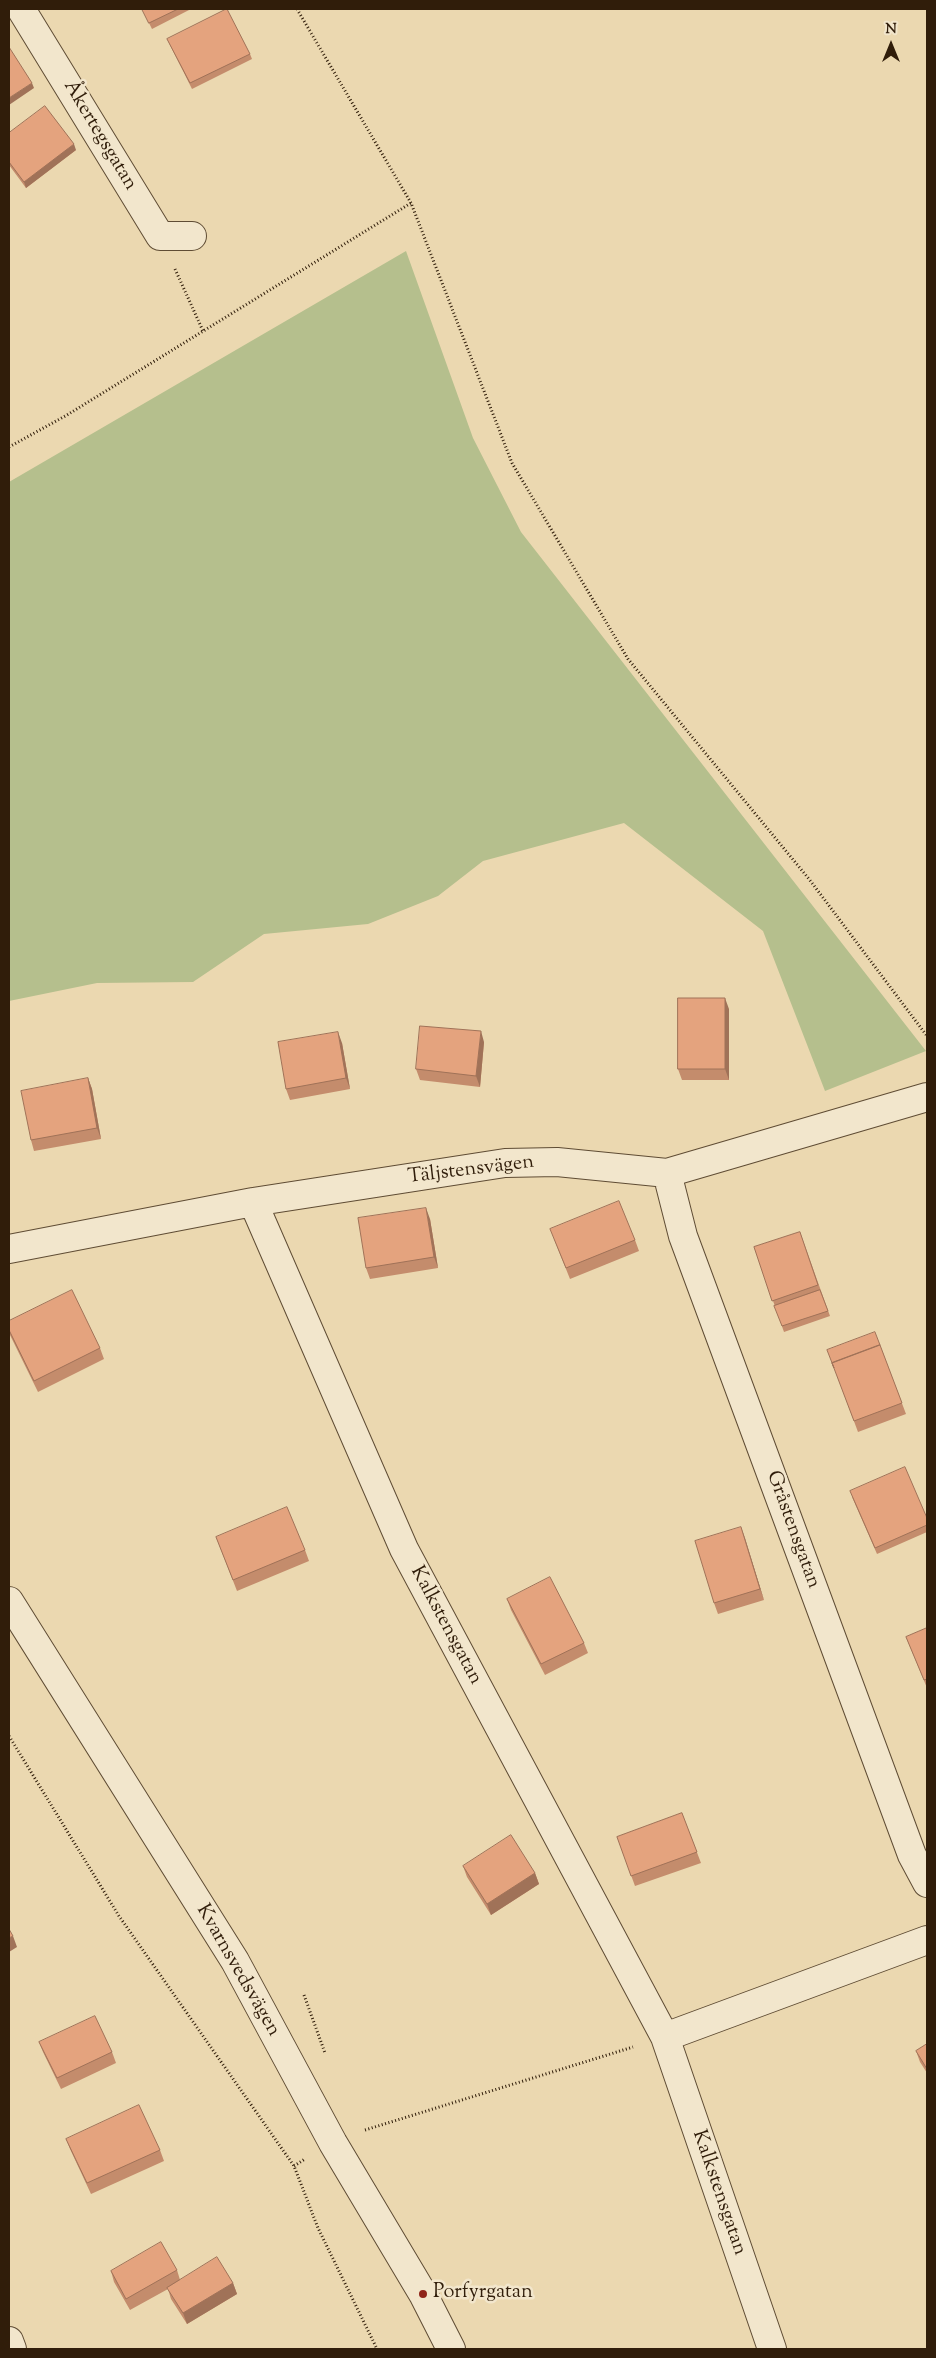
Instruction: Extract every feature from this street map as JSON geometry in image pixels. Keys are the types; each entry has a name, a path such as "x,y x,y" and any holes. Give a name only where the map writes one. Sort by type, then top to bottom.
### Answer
{"street":[{"name":"Åkertegsgatan","path":"21,9 160,236"},
{"path":"160,236 192,236"},
{"name":"Täljstensvägen","path":"9,1250 252,1202 506,1163 557,1162 667,1173 927,1097"},
{"name":"Gråstensgatan","path":"667,1173 690,1254 912,1855 927,1883"},
{"name":"Kalkstensgatan","path":"252,1202 404,1550 665,2037 772,2349"},
{"name":"Kvarnsvedsvägen","path":"9,1601 235,1961 333,2143 423,2294 451,2349"},
{"path":"665,2037 927,1940"},
{"path":"9,2342 12,2349"}],"path":[{"path":"297,9 411,203 512,463 628,659 809,879 927,1036"},
{"path":"9,447 67,415 411,203"},
{"path":"160,236 203,331"},
{"path":"9,1736 119,1916 294,2166 318,2228 377,2349"},
{"path":"294,2166 354,2133 665,2037"}],"green space":[{"path":"406,251 473,438 521,532 926,1051 825,1091 763,931 624,823 483,861 438,896 368,924 264,934 193,982 97,983 9,1001 9,482"}],"building":[{"path":"142,9 178,9 149,23"},
{"path":"227,9 250,54 190,83 167,39"},
{"path":"9,47 32,83 9,98"},
{"path":"45,106 74,144 24,182 9,162 9,133"},
{"path":"678,998 725,998 725,1069 678,1069"},
{"path":"420,1026 481,1031 476,1076 416,1069"},
{"path":"338,1032 346,1078 286,1089 278,1042"},
{"path":"88,1078 97,1128 31,1140 21,1091"},
{"path":"619,1201 635,1240 566,1268 550,1229"},
{"path":"426,1208 434,1257 366,1268 358,1218"},
{"path":"800,1232 818,1285 772,1301 754,1247"},
{"path":"72,1290 100,1348 34,1381 9,1330 9,1321"},
{"path":"820,1290 828,1311 782,1326 774,1306"},
{"path":"875,1332 880,1345 832,1363 827,1350"},
{"path":"880,1345 902,1403 854,1421 832,1363"},
{"path":"905,1467 927,1518 927,1525 875,1548 850,1491"},
{"path":"287,1507 305,1550 233,1580 216,1537"},
{"path":"741,1527 760,1589 714,1603 695,1541"},
{"path":"550,1577 584,1643 541,1664 507,1599"},
{"path":"927,1628 927,1679 924,1680 906,1637"},
{"path":"682,1813 697,1852 631,1876 617,1837"},
{"path":"511,1835 535,1873 487,1904 463,1866"},
{"path":"9,1929 13,1936 9,1938"},
{"path":"95,2016 112,2052 57,2078 39,2042"},
{"path":"927,2044 927,2069 916,2051"},
{"path":"139,2105 160,2150 87,2183 66,2139"},
{"path":"161,2242 177,2270 126,2299 111,2271"},
{"path":"217,2257 233,2283 183,2313 167,2288"}],"place":[{"name":"Porfyrgatan","path":"423,2294"}]}
